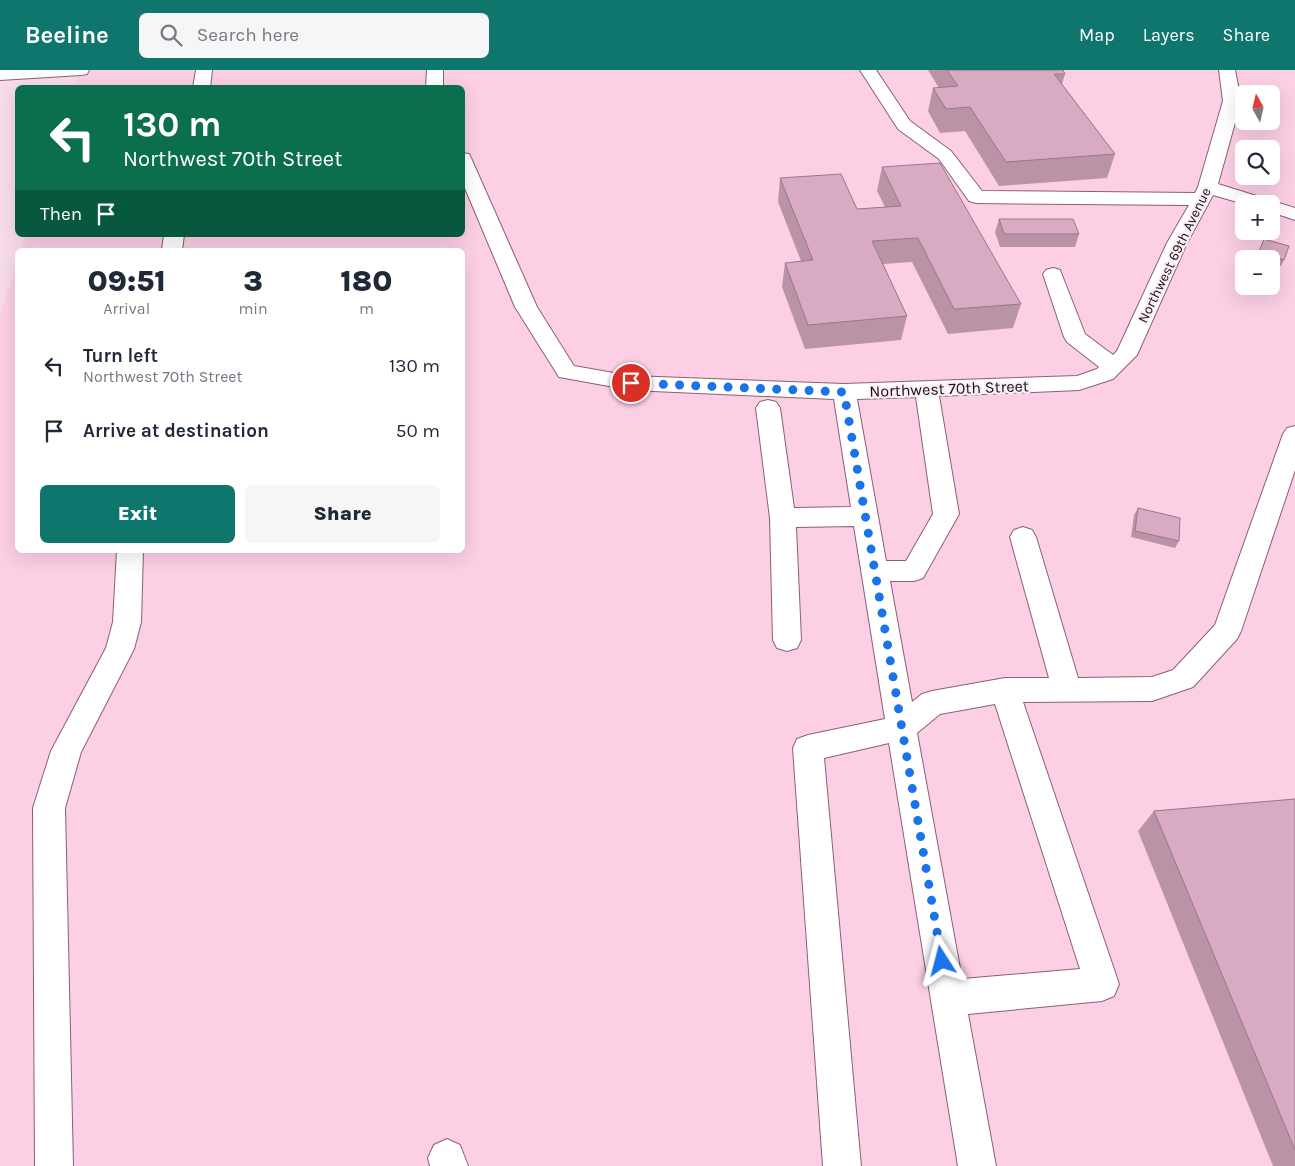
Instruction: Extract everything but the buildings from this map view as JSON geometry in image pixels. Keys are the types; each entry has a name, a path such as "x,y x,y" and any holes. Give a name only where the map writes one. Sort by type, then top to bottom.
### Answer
{"street":[{"path":"0,75 81,70"},
{"path":"202,85 204,70"},
{"path":"434,85 435,70"},
{"path":"868,70 904,125 945,155 976,197 1204,193 1235,199"},
{"name":"Northwest 69th Avenue","path":"1079,383 1105,374 1126,355 1177,244 1204,193 1232,101 1227,70"},
{"name":"Northwest 70th Street","path":"465,165 526,307 567,372 631,383 844,392 1079,383"},
{"path":"1280,209 1295,214"},
{"path":"1053,274 1075,337 1114,366"},
{"path":"875,571 914,571 946,514 926,389"},
{"path":"844,392 977,1166"},
{"path":"768,408 783,518 787,640"},
{"path":"842,1166 808,748 902,728 932,703 1005,690 1152,689 1184,679 1227,630 1295,434"},
{"path":"783,518 866,516"},
{"path":"1023,538 1067,690"},
{"path":"54,1166 49,808 66,751 120,649 127,622 130,553"},
{"path":"948,998 1102,984 1005,690"}],"shaded area":[{"path":"80,70 1295,70 1295,1166 0,1166 0,315 15,268 15,553 465,553 465,248 22,248 25,237 465,237 465,85 76,85"}],"route":[{"path":"631,383 844,392 942,961"}]}
